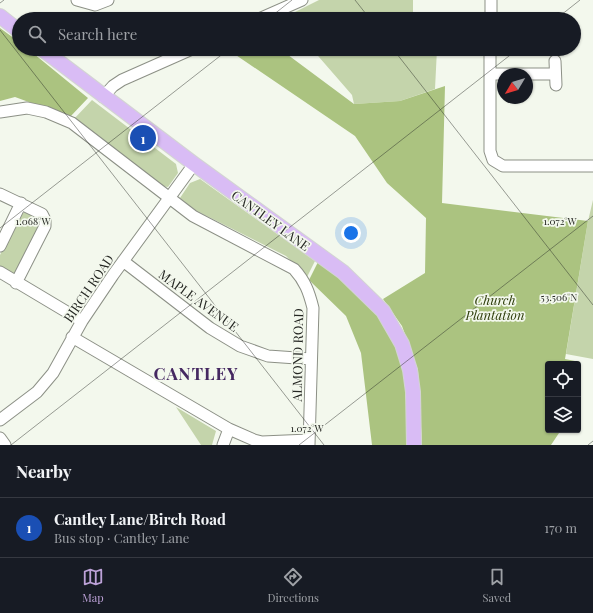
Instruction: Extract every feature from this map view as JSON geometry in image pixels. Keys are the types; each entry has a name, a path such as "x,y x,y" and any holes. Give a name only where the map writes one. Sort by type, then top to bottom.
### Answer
{"main road":[{"path":"0,16 12,25"},
{"name":"CANTLEY LANE","path":"51,56 103,97 343,272 384,311 402,344 410,370 413,392 414,445"}],"street":[{"path":"77,0 94,5 102,4 108,0"},
{"path":"275,12 302,0"},
{"path":"491,0 491,12"},
{"path":"103,97 113,86 122,80 176,56"},
{"path":"490,56 490,151 493,160 503,166 593,166"},
{"path":"490,74 555,79 555,61"},
{"name":"ALMOND ROAD","path":"0,112 27,108 46,112 72,124 193,216 280,260 294,269 303,280 310,294 313,308 309,443"},
{"name":"BIRCH ROAD","path":"0,420 37,392 44,384 82,321 123,261 171,198 194,164"},
{"path":"0,194 42,214 45,220 44,226 16,283"},
{"path":"0,246 21,204"},
{"name":"MAPLE AVENUE","path":"123,261 210,328 240,346 268,356 311,359"},
{"path":"0,272 16,283 82,321"},
{"path":"72,337 229,429 262,442 309,443"},
{"path":"223,445 229,429"},
{"path":"0,438 5,445"}],"green space":[{"path":"319,0 413,0 413,12 295,12"},
{"path":"0,28 12,37 12,56 37,56 88,98 70,117 15,97 0,101"},
{"name":"Church Plantation","path":"237,56 289,56 354,104 400,101 445,86 442,203 588,221 565,359 575,361 545,361 545,433 559,433 551,445 422,445 418,370 402,326 383,299 425,273 426,218 387,183 355,136"},
{"path":"318,56 437,56 435,89 400,101 354,104 352,95"},
{"path":"92,100 176,164 178,173 168,187 161,186 73,120"},
{"path":"200,179 315,261 307,277 286,256 195,210 180,198 190,183"},
{"path":"593,200 593,359 566,354 588,221"},
{"path":"27,212 38,218 40,225 15,273 10,274 0,268 0,255 20,214"},
{"path":"318,262 352,288 370,305 383,321 392,338 399,354 403,371 407,445 372,445 361,353 346,316 309,280"},
{"path":"176,407 216,431 212,445 201,445"}],"place":[{"name":"Cantley Lane/Birch Road","path":"143,138"}],"district":[{"name":"CANTLEY","path":"196,373"}]}
